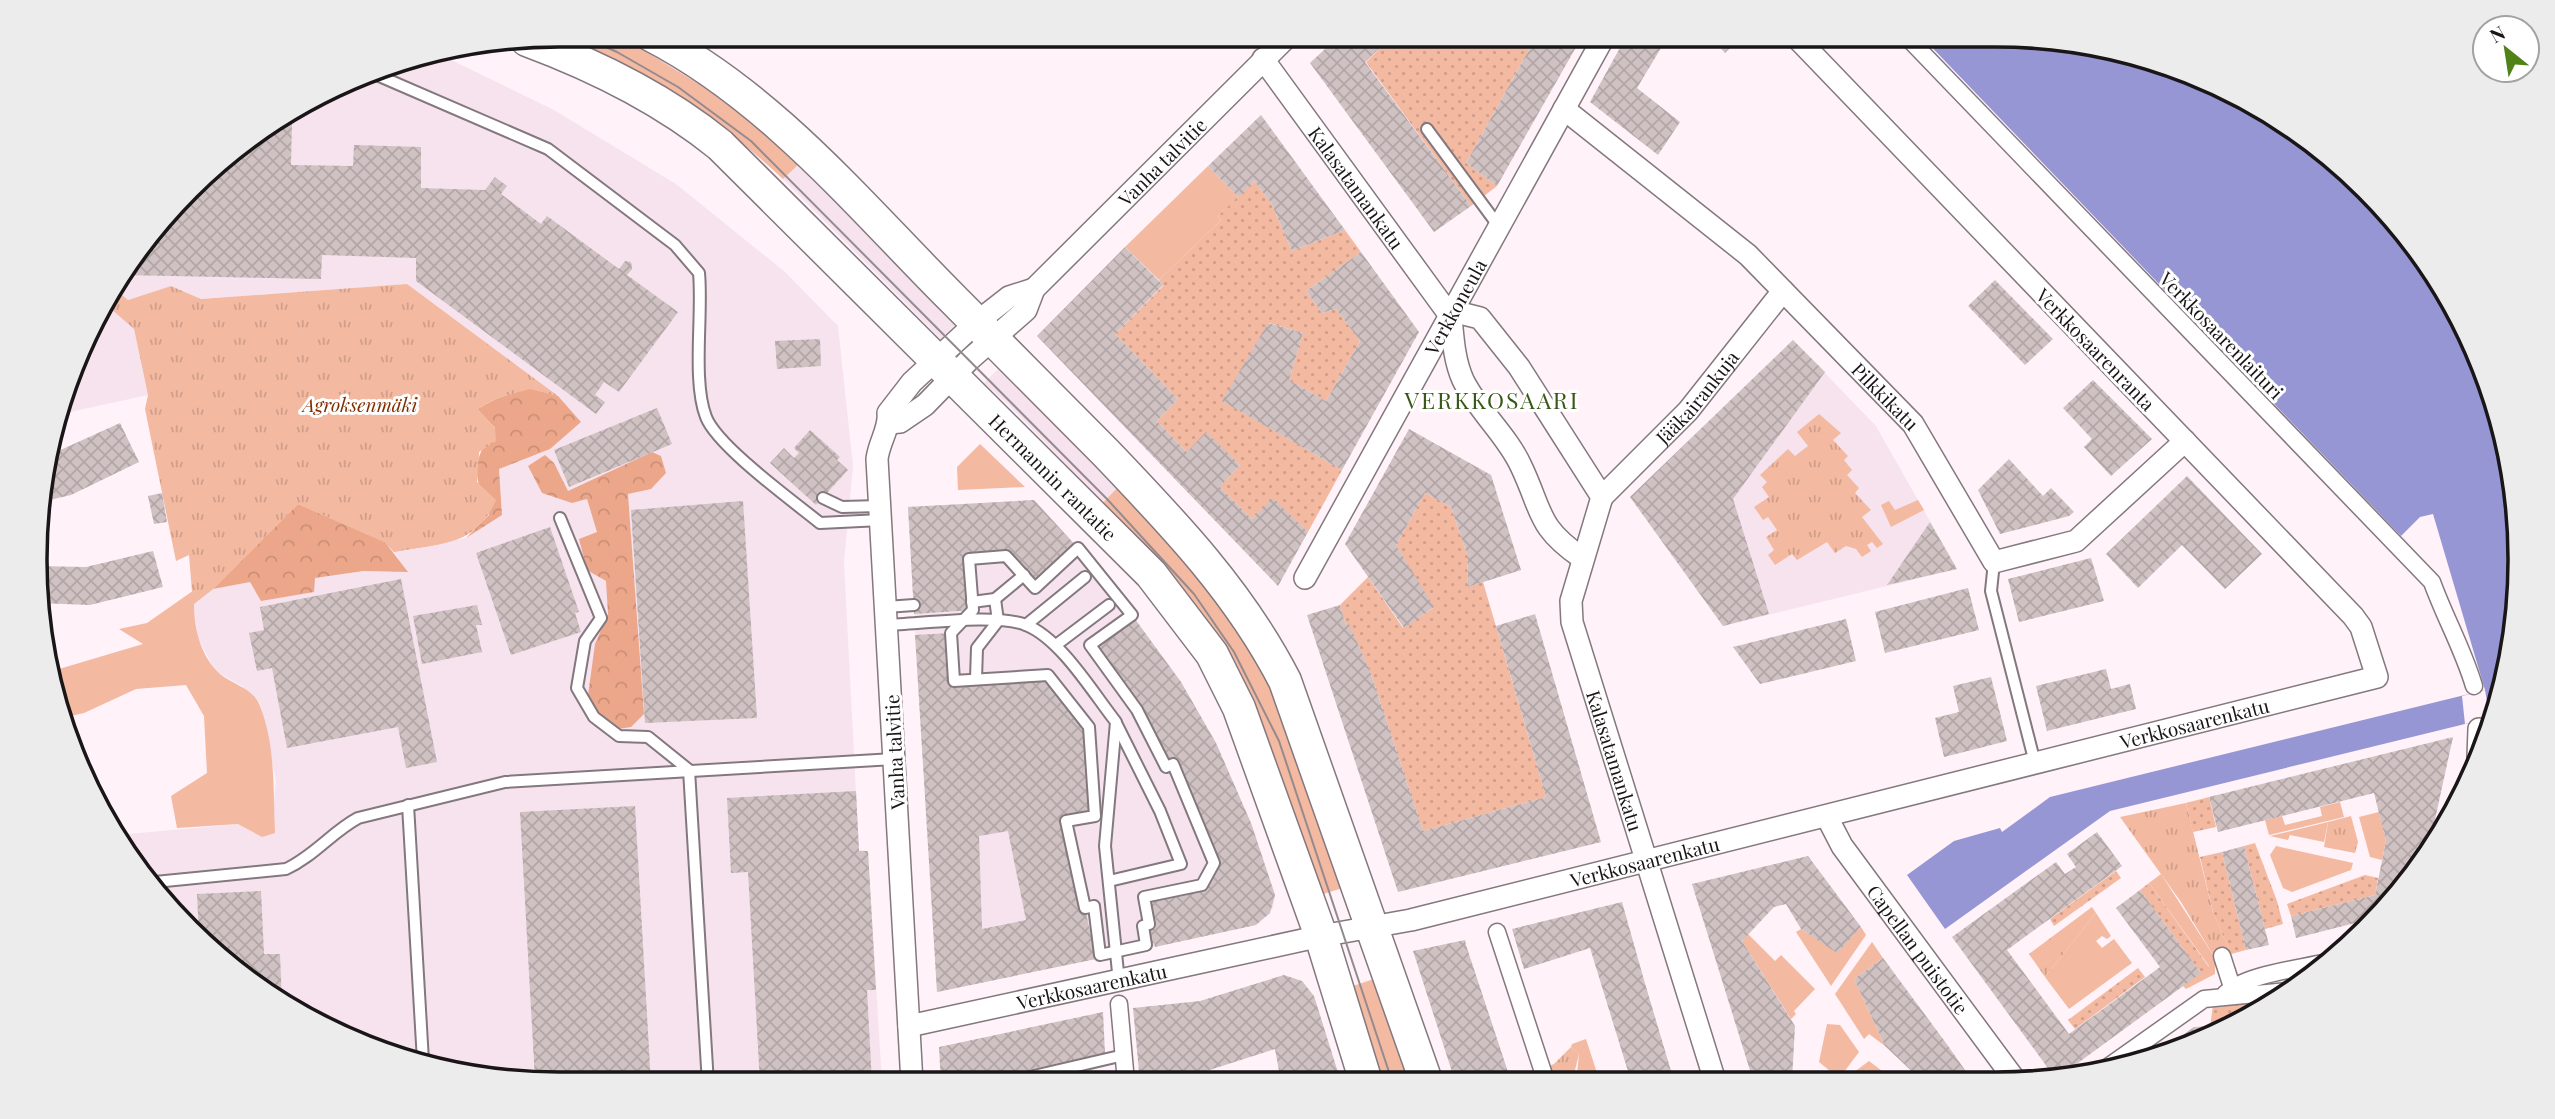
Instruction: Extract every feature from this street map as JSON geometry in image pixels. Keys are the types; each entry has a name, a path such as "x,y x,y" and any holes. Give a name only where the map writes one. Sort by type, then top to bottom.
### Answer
{"main road":[{"name":"Hermannin rantatie","path":"547,47 586,62 690,120 746,167 1151,574 1212,654 1239,708 1321,936 1363,1072"},
{"path":"671,47 717,74 778,124 985,330 1193,545 1252,622 1285,681 1423,1072"}],"street":[{"name":"Vanha talvitie","path":"911,1072 877,459 879,443 889,423 888,413 906,388 945,367 985,330 1027,310 1034,289 1277,47"},
{"name":"Verkkoneula","path":"1305,578 1598,47"},
{"name":"Verkkosaarenranta","path":"1806,47 2353,616 2361,627 2376,677"},
{"name":"Verkkosaarenlaituri","path":"1917,47 2432,582 2446,619 2462,646 2474,685"},
{"name":"Kalasatamankatu","path":"1263,60 1451,317"},
{"name":"Pilkkikatu","path":"1564,109 1732,241 1913,424 1989,567"},
{"name":"Jääkairankuja","path":"1602,497 1688,411 1783,290"},
{"path":"1582,558 1549,531 1538,514 1521,465 1463,380 1454,352 1451,317 1460,313 1480,317 1519,367 1602,497"},
{"path":"1989,567 2082,537 2185,442"},
{"name":"Kalasatamankatu","path":"1602,497 1582,558 1572,601 1572,622 1713,1072"},
{"name":"Verkkosaarenkatu","path":"909,1026 1321,936 1373,928 1828,817 2376,677"},
{"name":"Capellan puistotie","path":"1828,817 1843,846 2009,1072"},
{"path":"1497,932 1543,1072"},
{"path":"2222,956 2227,992"},
{"path":"2125,1055 2204,999 2302,969"},
{"path":"2227,992 2270,991"},
{"path":"1119,1004 1125,1072"}],"lane":[{"path":"384,78 548,149 675,245 699,272 700,389 707,419 747,462 820,523 880,513"},
{"path":"1427,129 1500,228"},
{"path":"823,498 842,507 880,513"},
{"path":"560,518 601,618 585,641 577,688 594,717 619,736 648,737 689,770 707,1072"},
{"path":"1078,548 1132,615 1090,645 1137,710 1166,768 1173,764 1214,863 1202,885 1144,897 1149,924 1143,926 1146,945 1100,955 1094,906 1085,908 1066,821 1095,816 1089,727 1048,675 954,681 951,633 973,610 969,559 1006,556 1024,576 1035,588 1078,548"},
{"path":"1989,567 1991,591 2035,763"},
{"path":"972,602 995,599 1024,576"},
{"path":"1026,625 1085,577"},
{"path":"976,679 977,648 998,621 995,599"},
{"path":"886,616 914,605"},
{"path":"1056,645 1110,605"},
{"path":"886,616 998,621 1026,625 1056,645 1116,722 1160,811 1181,864 1109,881"},
{"path":"1116,722 1105,846 1117,941 1119,982"},
{"path":"161,881 286,869 305,860 343,827 358,818 505,782 894,759"},
{"path":"408,805 423,1053"},
{"path":"1051,1072 1124,1055"}],"shaded area":[{"path":"450,59 554,110 676,184 784,271 838,326 853,466 844,562 859,850 868,851 881,1072 560,1072 526,1071 460,1062 395,1045 333,1019 303,1003 248,966 197,922 153,871 128,834 238,824 262,837 274,803 276,781 260,703 242,686 215,671 198,638 193,604 213,589 250,581 363,571 407,572 394,552 466,538 502,514 499,469 550,449 407,284 201,299 171,286 128,300 122,294 174,222 197,197 248,153 303,116 363,86 395,74"},
{"path":"798,165 956,324 941,339 783,179"},
{"path":"112,310 134,329 148,395 69,412 86,363"},
{"path":"1793,340 1876,426 1957,569 1723,626 1630,497"},
{"path":"1000,367 1117,488 1103,503 1008,404 984,383"},
{"path":"1034,500 1078,548 1181,682 1216,743 1251,823 1275,894 1273,908 1256,925 937,992 908,507"}],"green space":[{"path":"588,47 640,48 725,100 758,126 798,165 783,179 706,115 650,78"},
{"path":"1382,47 1530,47 1466,163 1497,186 1471,206 1366,62"},
{"path":"1208,166 1238,197 1218,216 1221,220 1159,280 1125,247"},
{"path":"1254,181 1271,203 1292,251 1345,230 1361,252 1306,291 1322,313 1336,309 1360,341 1326,401 1289,380 1303,333 1269,323 1223,401 1342,470 1308,532 1273,499 1252,519 1220,487 1240,465 1206,433 1187,452 1157,421 1178,399 1115,334 1163,286 1159,280 1221,220 1218,216"},
{"name":"Agroksenmäki","path":"407,284 558,396 530,389 498,398 477,409 495,428 496,441 479,452 477,482 496,500 488,515 467,535 441,544 394,552 385,542 298,504 213,589 193,604 189,555 176,561 145,409 148,395 134,329 112,310 122,294 128,300 171,286 201,299"},
{"path":"530,388 558,396 581,422 550,449 499,469 502,515 466,538 489,515 480,490 477,470 481,452 495,428 477,409 498,398"},
{"path":"1819,414 1841,433 1833,440 1848,456 1844,460 1852,470 1847,475 1859,488 1855,493 1871,510 1862,517 1883,544 1877,548 1872,542 1867,545 1871,551 1862,557 1856,549 1846,546 1835,553 1827,542 1797,560 1792,554 1775,565 1768,555 1774,550 1766,537 1777,530 1768,517 1763,520 1754,507 1769,497 1762,487 1767,482 1760,475 1788,449 1795,456 1808,446 1797,432"},
{"path":"980,444 1025,487 958,490 957,467"},
{"path":"479,451 477,482 496,500 488,515 467,535 441,544 394,552 385,542 298,504 213,589 194,604 195,621 205,655 220,674 246,689 257,699 260,706 271,753 275,833 262,837 238,824 177,828 171,796 207,773 204,716 186,685 136,689 84,713 72,716 59,669 143,644 119,629 147,623 217,574 265,523 286,488 292,485 326,511 347,522 376,529 390,528 416,518 439,494 459,465"},
{"path":"652,452 661,456 666,473 651,489 628,494 644,714 631,727 618,729 598,714 588,695 595,644 608,614 606,581 587,570 579,539 597,532 587,499 572,503 542,493 528,466 545,455 554,463 568,491"},
{"path":"1120,485 1247,626 1352,885 1317,896 1277,779 1096,510"},
{"path":"1425,493 1451,507 1467,554 1468,587 1483,582 1546,797 1423,831 1370,671 1349,625 1346,625 1340,605 1368,577 1403,628 1433,608 1396,545"},
{"path":"1918,500 1924,510 1891,527 1881,505 1889,501 1895,510"},
{"path":"298,504 385,542 408,572 363,571 315,578 314,592 261,601 250,582 213,589"},
{"path":"2209,797 2216,827 2193,832 2186,803"},
{"path":"2340,802 2344,817 2269,835 2265,820 2282,816 2285,825 2322,816 2320,807"},
{"path":"2186,803 2213,912 2231,954 2215,958 2181,902 2120,817"},
{"path":"2379,812 2386,841 2382,860 2370,857 2359,817"},
{"path":"2351,816 2358,842 2355,853 2324,847 2328,822"},
{"path":"2328,822 2324,842 2290,835 2288,840 2270,836"},
{"path":"2255,843 2283,924 2265,929 2244,846"},
{"path":"2276,846 2353,863 2351,870 2292,892 2283,888 2270,855"},
{"path":"2222,852 2246,950 2231,954 2213,912 2200,857"},
{"path":"2116,871 2121,878 2054,926 2050,919"},
{"path":"2161,874 2215,958 2215,974 2186,989 2183,986 2209,966 2149,883"},
{"path":"2365,875 2378,878 2375,895 2291,916 2287,904"},
{"path":"2149,883 2209,967 2201,973 2140,890"},
{"path":"2092,907 2096,913 2045,977 2029,954"},
{"path":"2096,913 2111,936 2107,939 2102,936 2096,941 2102,948 2114,939 2132,963 2069,1009 2045,977"},
{"path":"1861,927 1866,935 1831,986 1796,932 1801,929 1837,952"},
{"path":"1748,934 1775,961 1781,955 1815,989 1794,1011 1796,1014 1791,1019 1742,941"},
{"path":"1872,942 1883,958 1854,979 1885,1046 1869,1034 1864,1039 1835,994"},
{"path":"2138,968 2145,977 2075,1029 2068,1020"},
{"path":"1380,977 1413,1072 1372,1072 1344,989"},
{"path":"2257,1000 2210,1024 2213,1005"},
{"path":"1827,1024 1840,1025 1859,1052 1844,1072 1831,1072 1819,1062"},
{"path":"1586,1039 1597,1072 1577,1072 1579,1054 1571,1047 1572,1044"},
{"path":"1571,1047 1579,1054 1575,1070 1577,1072 1548,1072 1547,1067 1554,1064"},
{"path":"1869,1061 1883,1072 1854,1072"}],"water":[{"path":"1932,47 2029,48 2095,57 2160,74 2192,86 2252,116 2333,174 2358,197 2402,248 2439,303 2469,363 2481,395 2498,460 2507,526 2508,560 2507,593 2498,659 2482,720 2110,811 1945,929 1907,875 1954,841 2000,828 2002,832 2050,797 2485,690 2433,514 2420,517 2401,536"}],"pier":[{"path":"2485,690 2487,702 2482,720 2465,724 2462,696"}],"building":[{"path":"1327,47 1381,47 1365,62 1471,206 1434,232 1310,63"},
{"path":"1530,47 1576,47 1497,186 1466,163"},
{"path":"1620,47 1659,47 1637,88 1680,122 1658,155 1590,102"},
{"path":"1719,47 1731,47 1725,53"},
{"path":"1261,115 1345,230 1292,251 1271,203 1254,181 1238,197 1208,166"},
{"path":"292,123 291,165 353,166 354,145 421,147 421,188 485,190 495,177 507,186 501,194 541,224 547,216 619,269 625,261 631,262 632,269 627,275 678,312 619,392 604,382 595,395 605,402 596,414 416,281 416,258 322,255 321,279 134,275 153,248 197,197 248,153"},
{"path":"1125,247 1163,285 1115,334 1178,399 1157,421 1187,452 1206,432 1240,465 1220,487 1252,519 1273,498 1308,532 1278,586 1037,336"},
{"path":"1361,252 1419,332 1342,470 1222,401 1268,323 1303,333 1289,380 1326,401 1360,341 1336,309 1322,313 1306,291"},
{"path":"1995,280 2053,339 2025,365 1968,306"},
{"path":"820,339 821,366 777,369 775,341"},
{"path":"1793,340 1825,372 1733,499 1769,614 1723,626 1630,497"},
{"path":"2093,380 2152,439 2111,476 2084,447 2092,439 2063,408"},
{"path":"657,408 672,444 569,487 554,450"},
{"path":"120,423 139,462 71,495 51,500 59,451"},
{"path":"1409,429 1491,475 1521,570 1468,587 1467,554 1451,507 1425,493 1396,545 1434,607 1404,628 1345,544"},
{"path":"810,430 840,457 837,460 848,470 816,505 770,463 784,448 794,458 799,453 794,448"},
{"path":"2009,459 2043,496 2051,488 2074,512 2069,516 2000,534 1978,490"},
{"path":"2187,476 2262,554 2225,589 2182,545 2138,588 2106,554"},
{"path":"162,493 167,522 154,524 148,496"},
{"path":"1034,500 1078,548 1035,588 1006,556 969,559 973,610 914,614 908,507"},
{"path":"743,501 757,718 645,723 631,510"},
{"path":"1930,522 1957,569 1887,585"},
{"path":"550,527 579,612 575,613 581,632 511,655 476,553"},
{"path":"153,551 163,587 90,605 49,603 47,566 86,567"},
{"path":"2091,558 2104,601 2019,622 2008,579"},
{"path":"401,579 437,762 406,768 398,727 287,748 272,668 257,671 249,633 264,630 260,607"},
{"path":"1968,588 1979,630 1885,653 1875,612"},
{"path":"477,605 482,625 476,625 482,652 422,664 413,616"},
{"path":"1340,605 1346,625 1349,624 1370,671 1423,831 1546,797 1496,626 1535,614 1601,842 1398,892 1307,615"},
{"path":"1132,615 1181,682 1216,743 1251,823 1275,895 1270,913 1256,925 1155,947 1154,943 1150,944 1144,897 1202,885 1214,863 1173,764 1166,767 1137,710 1090,645"},
{"path":"1846,619 1856,661 1760,684 1733,647"},
{"path":"951,633 954,681 1048,675 1089,727 1095,816 1066,821 1096,959 937,992 915,635","holes":["1008,831 1026,920 982,929 979,836"]},
{"path":"2106,669 2111,689 2130,684 2136,709 2047,731 2036,686"},
{"path":"1991,677 2007,741 1944,757 1935,718 1959,712 1953,686"},
{"path":"2453,737 2434,824 2402,871 2358,922 2296,938 2291,916 2375,895 2386,841 2374,793 2218,832 2209,797"},
{"path":"856,791 859,851 868,851 876,990 867,990 871,1072 759,1072 748,872 731,873 727,798"},
{"path":"635,806 650,1072 535,1071 520,812"},
{"path":"2097,832 2122,866 2007,950 2069,1034 2160,967 2116,908 2140,890 2201,973 2075,1065 2048,1069 1952,937 2056,862 2065,874 2076,867 2067,854"},
{"path":"2244,846 2269,945 2246,950 2222,852"},
{"path":"1808,856 1861,927 1837,953 1801,929 1786,904 1774,907 1742,941 1795,1026 1792,1072 1751,1072 1692,884"},
{"path":"261,891 264,954 280,954 281,989 248,966 198,923 197,894"},
{"path":"1622,902 1671,1072 1628,1072 1590,948 1524,969 1512,929"},
{"path":"1465,940 1508,1072 1452,1072 1413,951"},
{"path":"1883,958 1966,1072 1913,1072 1885,1046 1854,979"},
{"path":"1284,975 1302,981 1314,996 1338,1072 1279,1072 1275,1049 1203,1072 1139,1072 1133,1008 1200,1001"},
{"path":"1103,1012 1105,1053 1020,1072 940,1072 939,1047"},
{"path":"2206,1026 2179,1038 2194,1027"}],"tram line":[{"path":"606,47 678,87 751,141 1107,499 1194,594 1234,652 1279,741 1389,1072"}],"district":[{"name":"VERKKOSAARI","path":"1492,399"}]}
